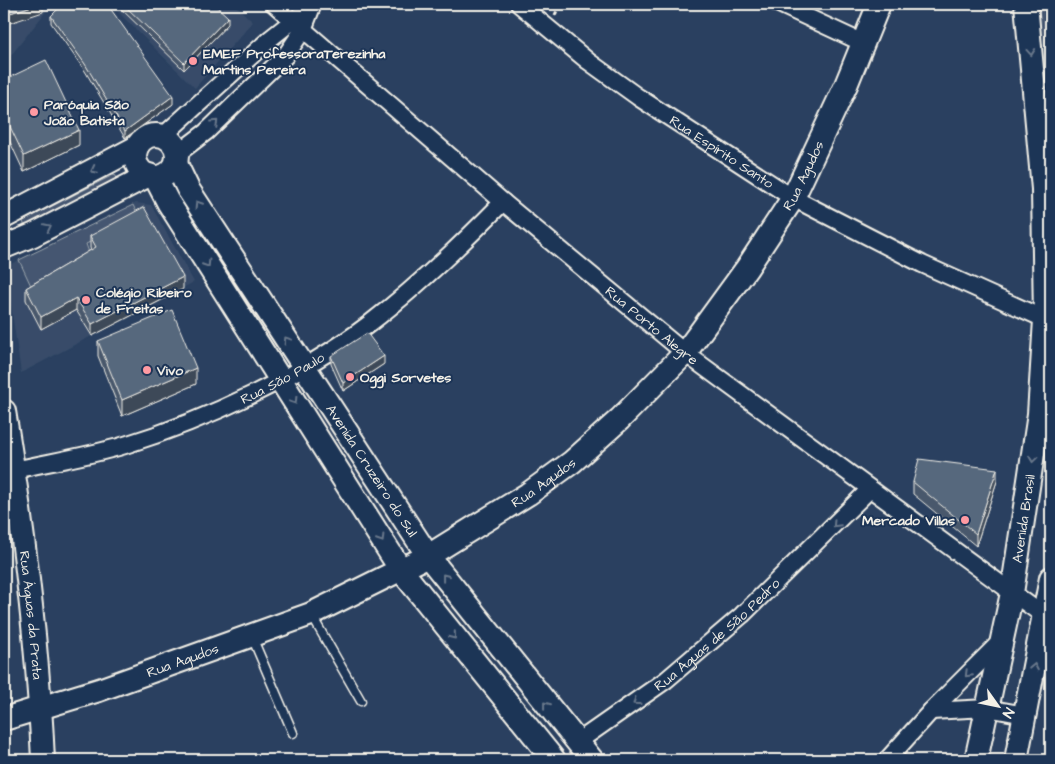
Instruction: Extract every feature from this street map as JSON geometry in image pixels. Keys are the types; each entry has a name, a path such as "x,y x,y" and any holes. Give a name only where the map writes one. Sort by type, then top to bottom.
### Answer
{"street":[{"name":"Rua Porto Alegre","path":"274,4 503,202 685,353 1048,619"},
{"path":"4,246 32,235 152,176 167,174 176,159 286,54 298,26 313,4"},
{"name":"Rua Espírito Santo","path":"520,4 588,62 793,198 922,264 1048,321"},
{"path":"779,4 863,43"},
{"name":"Rua Agudos","path":"4,719 99,690 311,614 428,556 528,494 572,462 620,419 685,353 747,268 793,198 843,93 879,4"},
{"name":"Avenida Brasil","path":"976,760 1012,593 1039,414 1048,321 1043,189 1026,4"},
{"path":"163,136 298,26"},
{"path":"4,217 137,147 145,138 151,135 163,136 173,143 176,159"},
{"path":"137,147 136,160 143,172 152,176"},
{"name":"Avenida Cruzeiro do Sul","path":"176,159 188,189 428,556 576,743 592,760"},
{"name":"Avenida Cruzeiro do Sul","path":"152,176 401,570 550,759"},
{"name":"Rua São Paulo","path":"14,470 122,446 155,435 207,414 280,379 367,325 404,296 461,245 503,202"},
{"name":"Rua Águas da Prata","path":"4,411 14,470 40,708 43,760"},
{"name":"Rua Águas de São Pedro","path":"550,759 666,680 742,615 870,489"},
{"path":"1016,760 1048,619 1051,578"},
{"path":"887,760 931,711 1003,639"},
{"path":"931,711 987,708 1025,715"}],"lane":[{"path":"311,614 361,701"},
{"path":"252,635 293,733"}],"shaded area":[{"path":"4,4 52,4 4,64"},
{"name":"EMEF ProfessoraTerezinha Martins Pereira","path":"110,4 234,4 253,22 195,88"},
{"path":"1036,4 1047,4 1051,32 1051,118"},
{"path":"115,174 118,181 25,228 23,221"},
{"name":"Colégio Ribeiro de Freitas","path":"136,203 151,205 194,282 21,373 6,273 9,265"},
{"path":"133,205 139,218 86,244 91,258 33,290 19,260"}],"building":[{"path":"4,4 38,4 4,15"},
{"path":"63,4 107,4 173,96 125,131 85,64 51,16"},
{"path":"123,4 214,4 228,17 184,63"},
{"name":"Paróquia São João Batista","path":"46,60 79,130 24,156 4,114 4,80"},
{"path":"144,207 183,277 92,324 76,298 41,317 26,288 96,247 90,236"},
{"name":"Vivo","path":"172,310 196,368 122,400 98,341"},
{"name":"Oggi Sorvetes","path":"367,333 384,356 343,383 331,356"},
{"name":"Mercado Villas","path":"919,459 997,469 976,534 913,482"}],"place":[{"name":"EMEF ProfessoraTerezinha Martins Pereira","path":"193,61"},
{"name":"Paróquia São João Batista","path":"34,112"},
{"name":"Colégio Ribeiro de Freitas","path":"86,300"},
{"name":"Vivo","path":"147,370"},
{"name":"Oggi Sorvetes","path":"350,377"},
{"name":"Mercado Villas","path":"965,520"}]}
